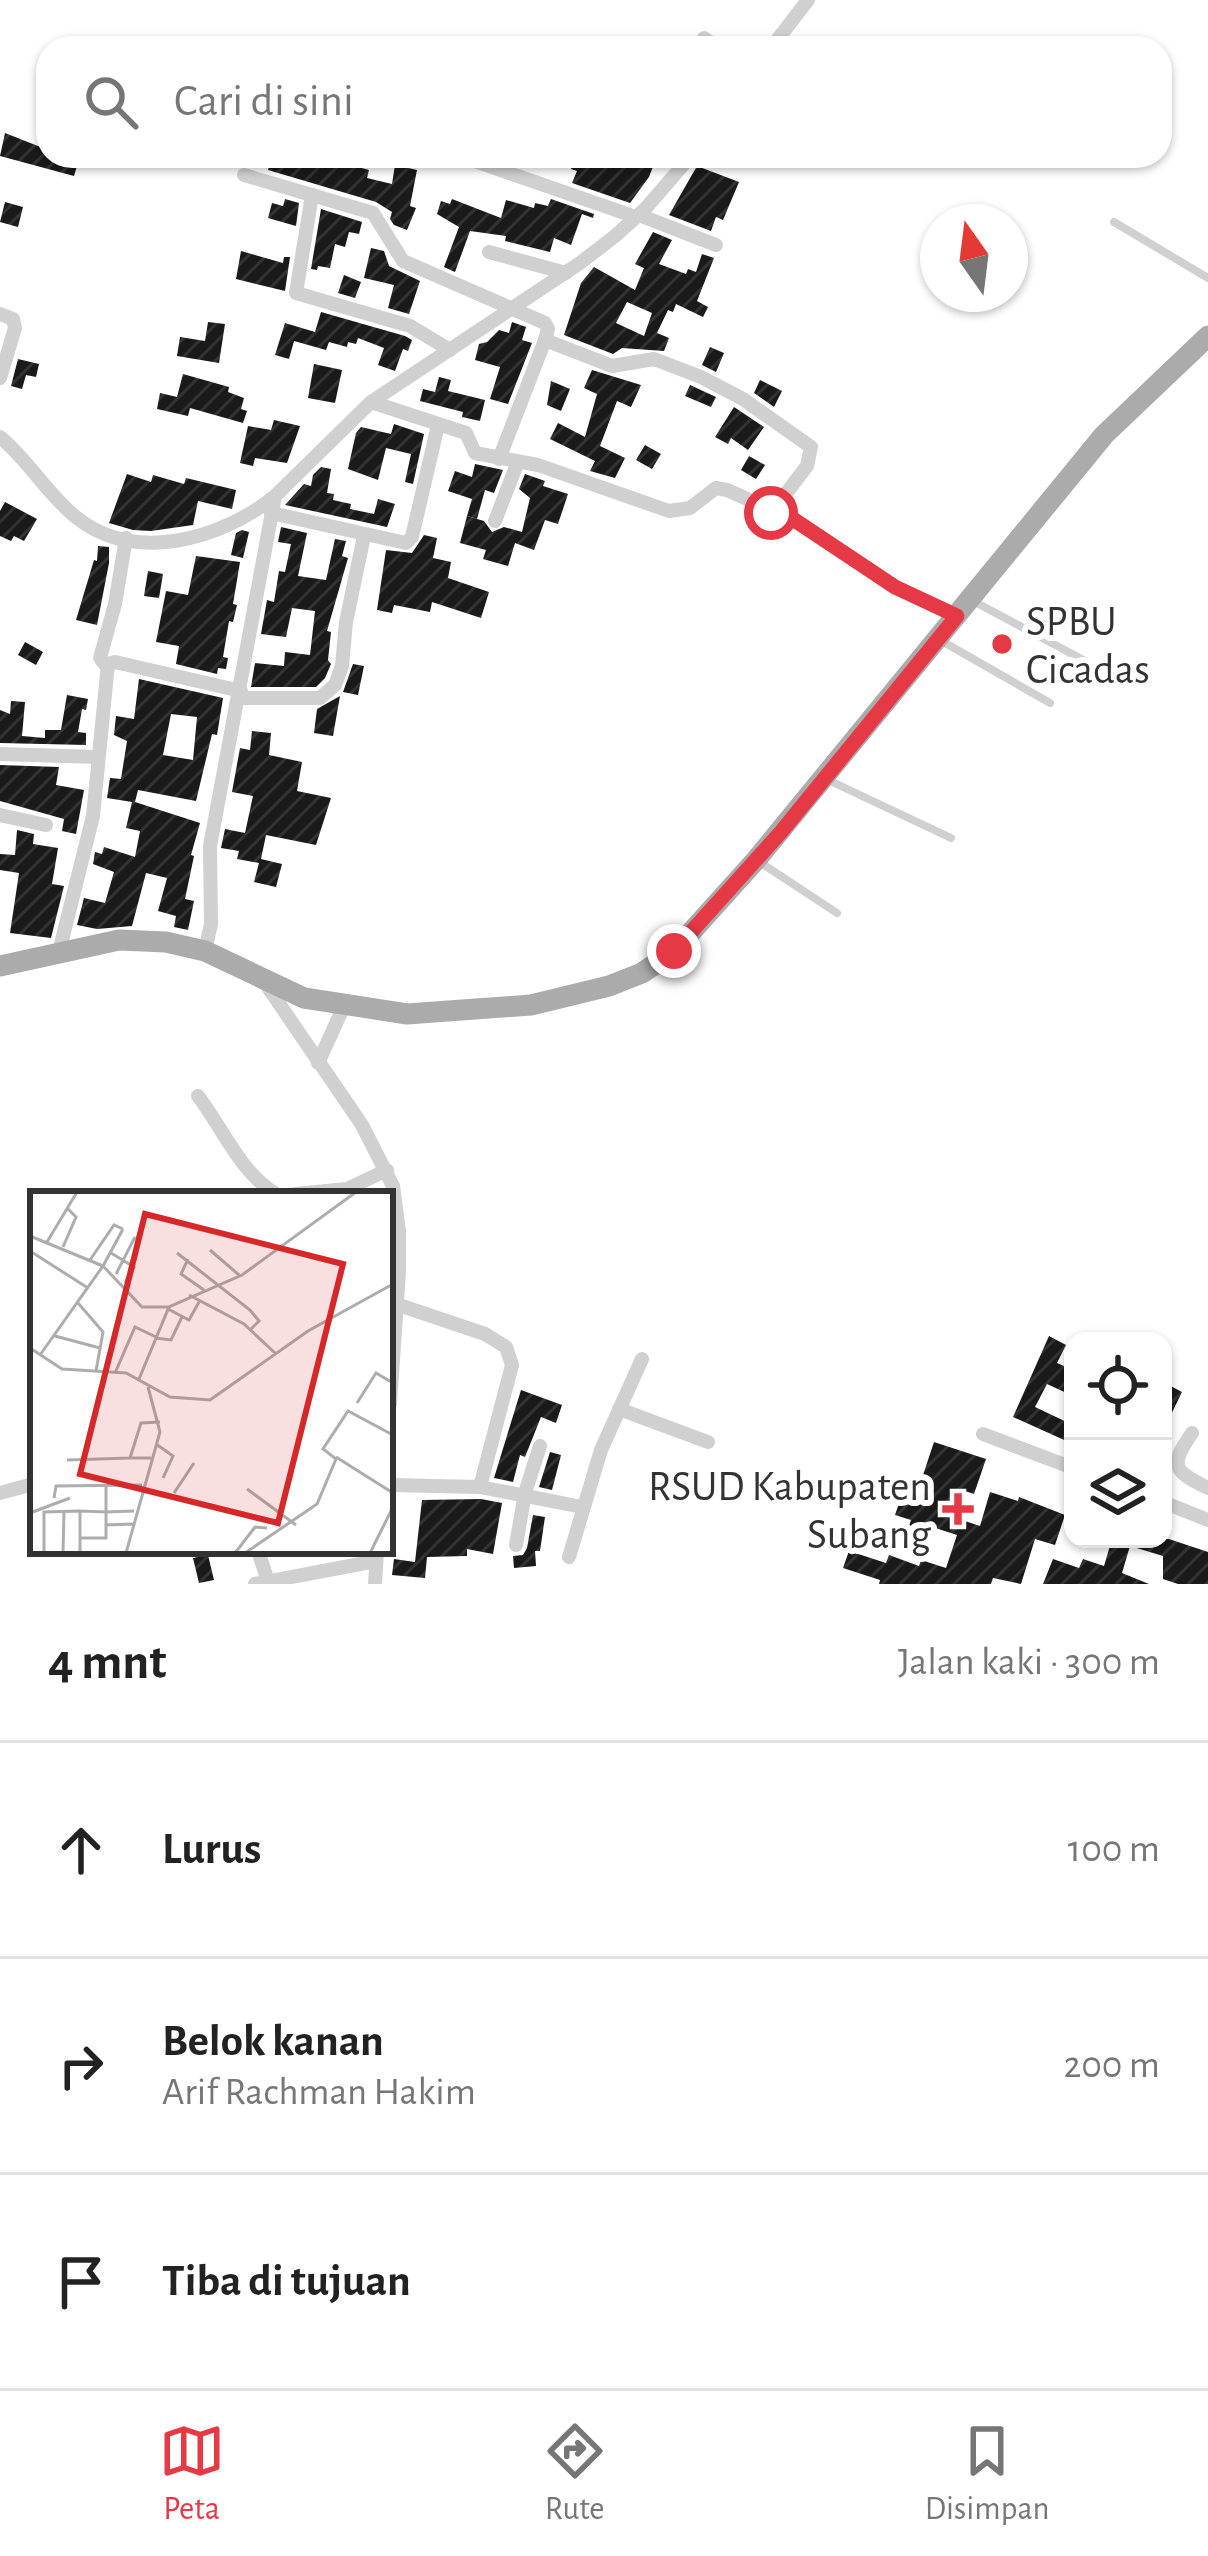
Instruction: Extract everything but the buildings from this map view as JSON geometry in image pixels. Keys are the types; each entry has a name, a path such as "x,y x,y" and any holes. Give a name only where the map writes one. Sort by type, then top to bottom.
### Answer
{"main road":[{"path":"0,965 119,940 166,942 205,952 304,998 407,1014 531,1005 642,973 674,951 756,860 1104,435 1208,336"}],"street":[{"path":"780,36 808,0"},
{"path":"495,168 716,244"},
{"path":"0,437 91,527 126,538 182,540 242,522 270,505 370,403 566,273 637,216 680,168"},
{"path":"244,175 373,213 403,261 545,322 545,340 500,459"},
{"path":"312,195 296,293 410,326 450,350"},
{"path":"489,252 566,273"},
{"path":"0,314 13,319 15,328 0,378"},
{"path":"545,340 612,366 653,359 701,377 743,399 811,447 807,466 771,513"},
{"path":"370,403 466,434 475,453 538,465 669,511 690,508 719,488 793,519 895,587 964,608"},
{"path":"270,505 364,536 401,542 412,537 438,425"},
{"path":"495,521 517,464"},
{"path":"205,952 212,924 210,846 270,505"},
{"path":"107,667 115,662 240,695 320,698 335,685 342,666 364,536"},
{"path":"59,952 91,825 107,667 100,658 126,538"},
{"path":"0,754 98,757"},
{"path":"0,815 46,825"},
{"path":"263,980 362,1125 387,1171 391,1191"},
{"path":"318,1063 344,1006"},
{"path":"198,1096 244,1167 271,1191"},
{"path":"326,1191 346,1189 387,1171"},
{"path":"393,1201 399,1231 393,1348"},
{"path":"396,1304 484,1334 506,1347 510,1355 512,1366 480,1487"},
{"path":"569,1557 582,1508 642,1359"},
{"path":"620,1409 708,1442"},
{"path":"1192,1433 1176,1456 1177,1467 1208,1488"},
{"path":"983,1434 1064,1465"},
{"path":"516,1545 540,1446"},
{"path":"0,1493 30,1485"},
{"path":"393,1485 480,1487 582,1508"},
{"path":"1172,1506 1208,1520"},
{"path":"261,1582 377,1556 375,1584"}],"lane":[{"path":"1114,222 1208,278"},
{"path":"964,608 1087,662"},
{"path":"939,639 1050,704"},
{"path":"825,778 950,838"},
{"path":"756,860 837,913"}],"place":[{"name":"SPBU Cicadas","path":"1002,644"},
{"name":"RSUD Kabupaten Subang","path":"958,1509"}],"route":[{"path":"674,951 781,832 957,616 895,587 793,519 771,513"}]}
